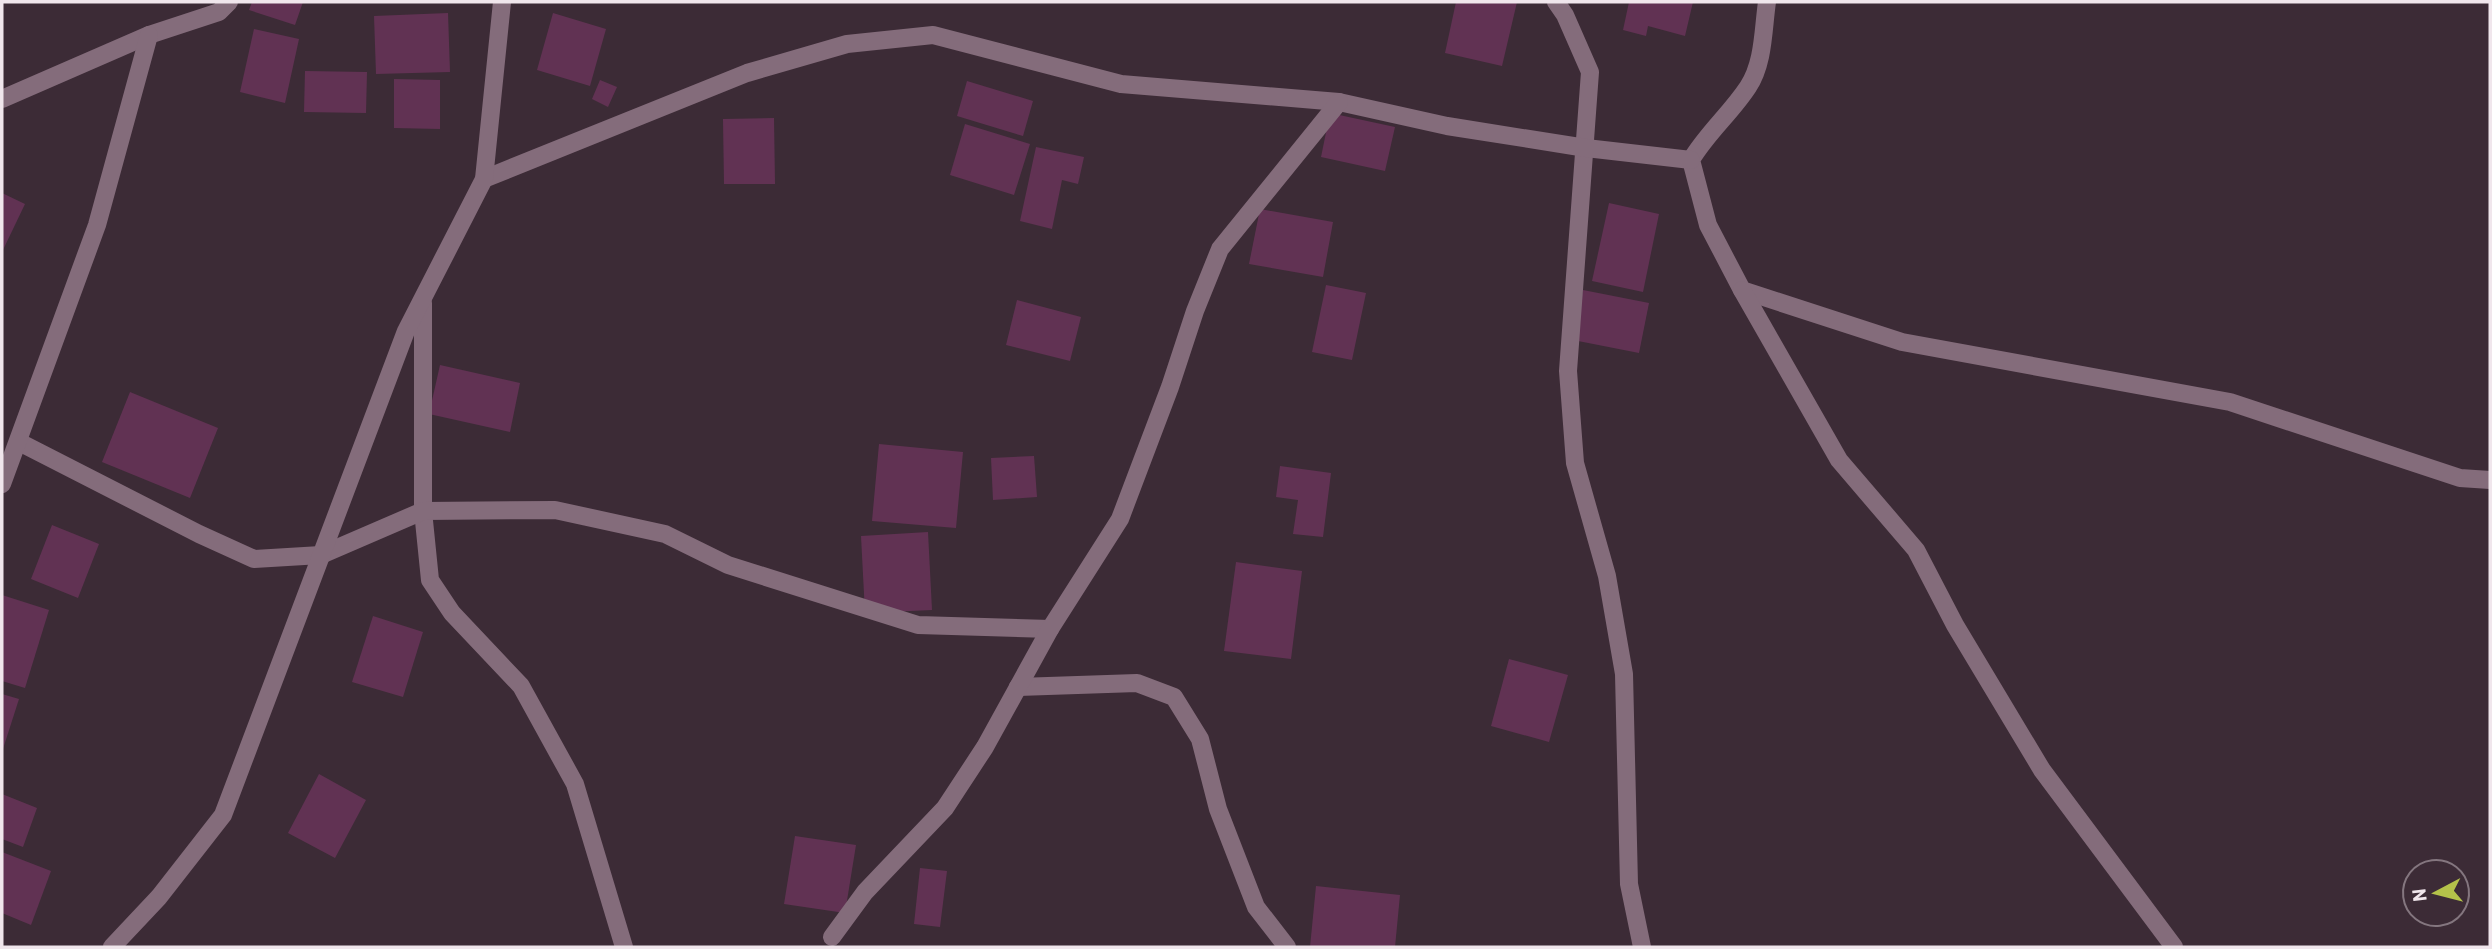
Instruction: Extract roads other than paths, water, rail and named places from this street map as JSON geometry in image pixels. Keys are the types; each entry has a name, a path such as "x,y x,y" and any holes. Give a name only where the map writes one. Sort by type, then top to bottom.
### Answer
{"street":[{"path":"2,99 149,35 219,12 229,2"},
{"path":"112,947 159,897 223,815 407,331 484,179 502,2"},
{"path":"1556,2 1565,15 1590,72 1568,371 1575,463 1607,576 1624,674 1629,884 1642,947"},
{"path":"1767,2 1760,60 1749,86 1704,139 1691,160 1709,225 1742,290 1839,460 1916,550 1955,625 2042,770 2174,947"},
{"path":"2,484 97,225 149,35"},
{"path":"484,179 747,73 847,44 933,35 1121,84 1339,102 1447,126 1586,148 1691,160"},
{"path":"832,937 865,892 944,808 985,747 1050,629 1120,519 1220,249 1339,102"},
{"path":"1742,290 1902,342 2230,402 2460,478 2490,480"},
{"path":"423,299 423,511 430,580 452,613 521,686 575,784 624,947"},
{"path":"19,442 199,534 254,559 321,555 423,511 555,510 665,534 728,565 918,625 1050,629"},
{"path":"1018,687 1136,682 1174,697 1200,738 1218,809 1256,907 1287,947"}]}
